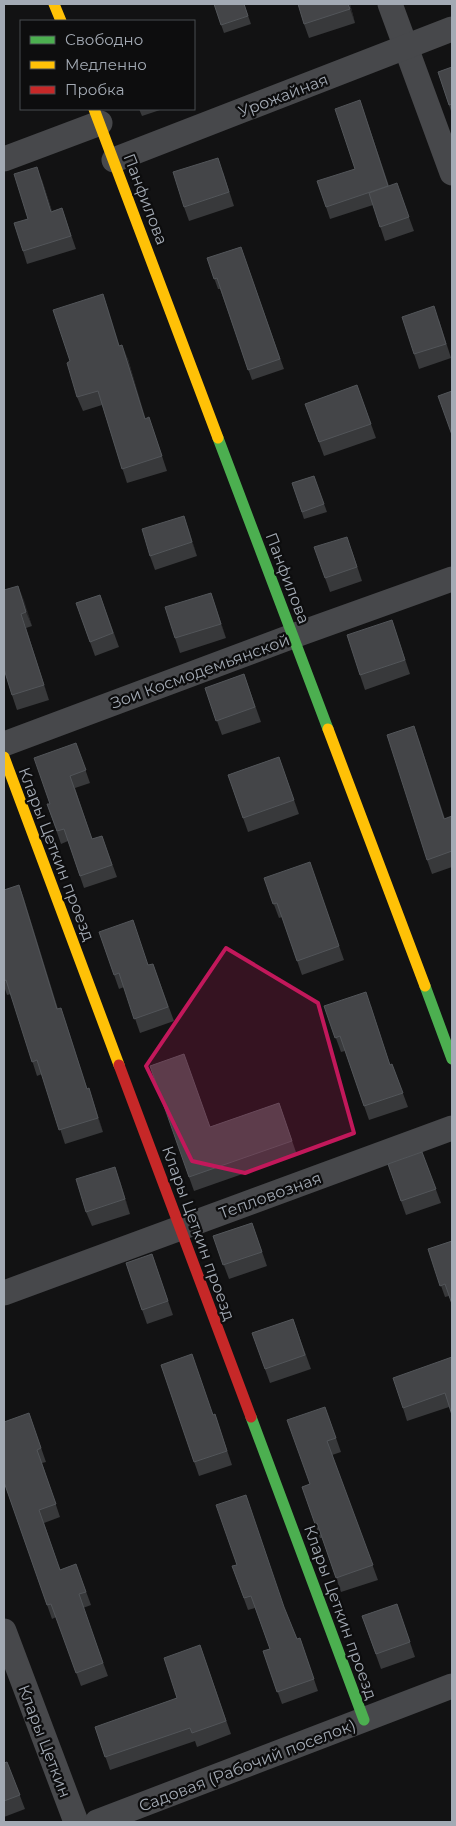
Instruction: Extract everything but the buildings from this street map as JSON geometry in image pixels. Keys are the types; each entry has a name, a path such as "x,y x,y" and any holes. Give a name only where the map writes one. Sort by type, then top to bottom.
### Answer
{"street":[{"path":"54,4 61,20"},
{"path":"390,4 452,173"},
{"name":"Урожайная","path":"114,160 452,29"},
{"path":"4,159 97,116"},
{"name":"Панфилова","path":"97,116 452,1059"},
{"name":"Зои Космодемьянской","path":"4,744 452,579"},
{"name":"Клары Цеткин проезд","path":"4,757 364,1720"},
{"name":"Тепловозная","path":"4,1293 452,1128"},
{"name":"Клары Цеткин","path":"4,1631 76,1822"},
{"name":"Садовая (Рабочий поселок)","path":"97,1822 452,1686"}],"highlighted area":[{"path":"226,948 318,1003 354,1133 245,1173 192,1161 146,1066"}],"traffic: fast":[{"path":"218,438 328,729"},
{"path":"425,986 452,1059"},
{"path":"251,1417 364,1720"}],"traffic: slow":[{"path":"54,4 61,20"},
{"path":"94,110 218,438"},
{"path":"328,729 425,986"},
{"path":"4,757 119,1065"}],"traffic: jam":[{"path":"119,1065 251,1417"}]}
